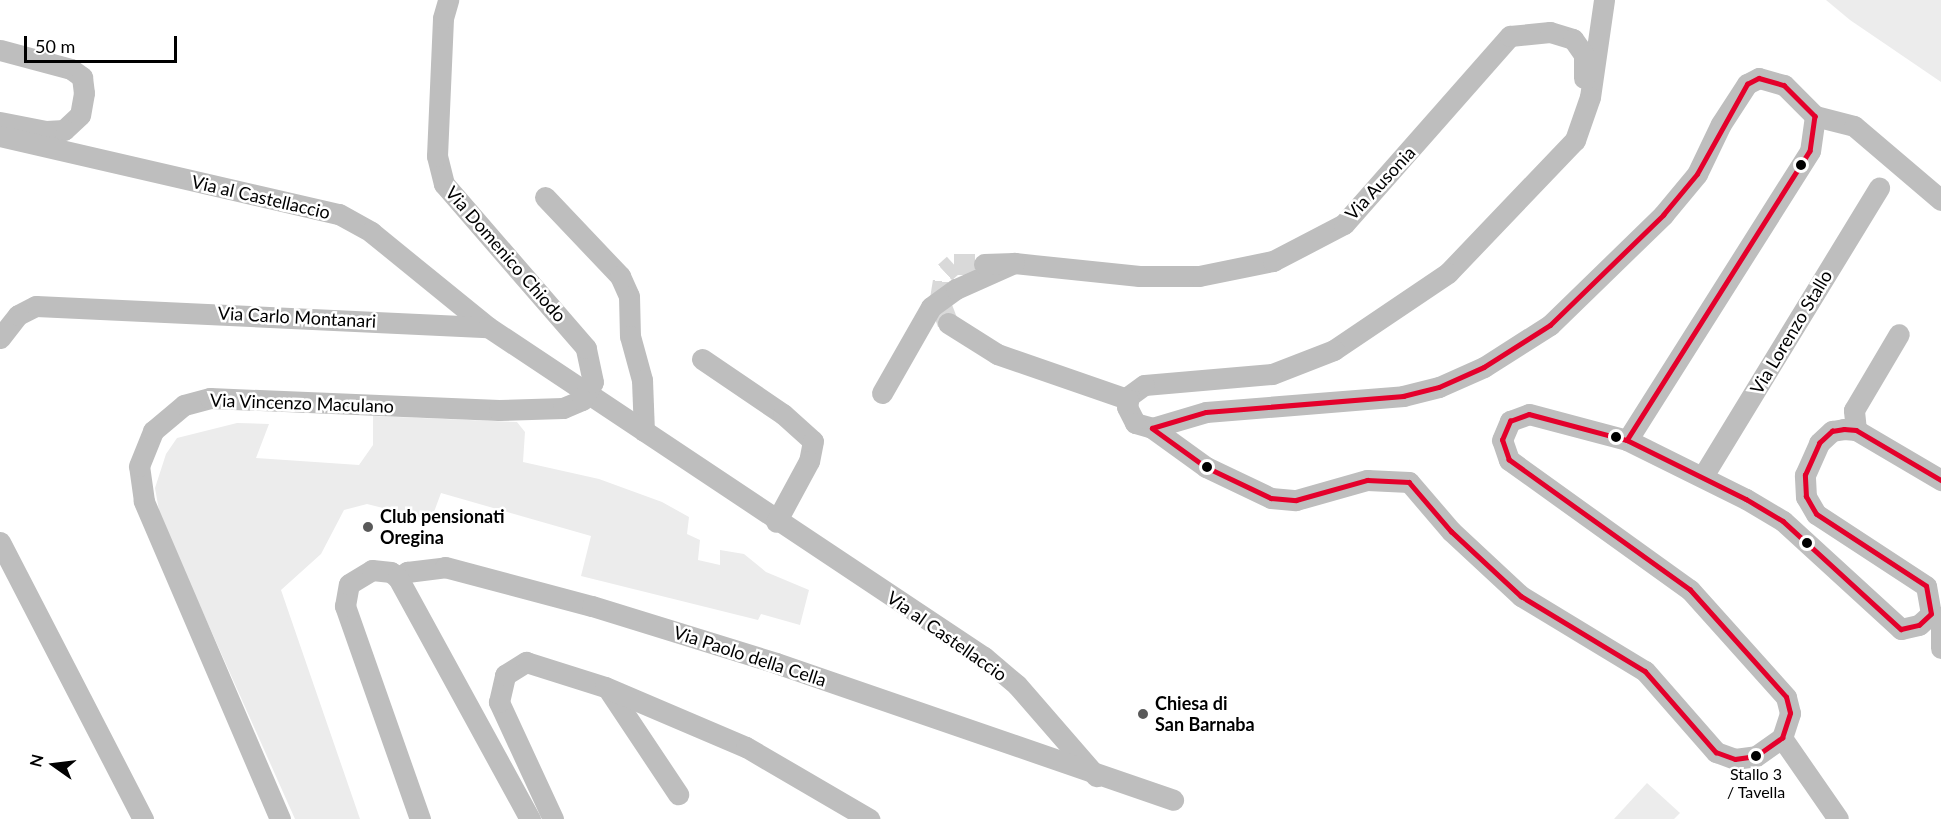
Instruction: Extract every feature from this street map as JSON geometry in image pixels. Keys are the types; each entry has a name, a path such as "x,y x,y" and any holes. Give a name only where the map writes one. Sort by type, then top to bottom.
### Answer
{"street":[{"name":"Via Domenico Chiodo","path":"448,0 443,18 437,156 444,184 586,348 593,370 588,394"},
{"path":"1127,399 1144,385 1272,374 1334,350 1448,273 1571,146 1590,97 1604,0"},
{"name":"Via Ausonia","path":"984,264 1014,263 1139,276 1199,276 1247,269 1292,255 1344,224 1515,34 1556,33 1577,41 1584,54 1584,88 1590,97"},
{"path":"0,50 71,69 82,77 84,93 80,115 64,129 46,131 0,122"},
{"path":"1152,428 1206,412 1403,396 1440,387 1484,367 1550,325 1662,215 1697,174 1721,124 1747,84 1759,78 1784,85 1815,116 1854,126 1941,200"},
{"path":"1627,440 1810,151 1815,116"},
{"name":"Via al Castellaccio","path":"0,136 339,214 371,232 488,327"},
{"name":"Via Lorenzo Stallo","path":"1703,477 1878,188"},
{"path":"545,197 620,276 629,296 630,336 642,380 644,431"},
{"path":"882,393 931,307 956,289 1014,263"},
{"name":"Via Carlo Montanari","path":"0,338 18,315 36,306 488,327"},
{"path":"948,322 997,354 1127,399"},
{"path":"488,327 588,394"},
{"path":"1856,430 1854,410 1899,334"},
{"path":"702,359 783,414 813,441 809,461 776,522"},
{"name":"Via al Castellaccio","path":"588,394 776,522 984,657 1017,685 1096,776"},
{"name":"Via Vincenzo Maculano","path":"280,819 144,501 139,466 153,431 184,405 210,398 499,410 563,408 588,394"},
{"path":"1127,399 1132,419 1152,428 1206,467 1271,498 1296,500 1367,480 1409,482 1451,531 1521,596 1645,671 1716,752 1749,758 1782,738 1790,713 1786,697 1700,600 1509,460 1502,440 1506,427 1515,417 1535,415 1627,440 1703,477 1783,521 1896,627 1919,625 1938,614"},
{"path":"1941,480 1856,430 1832,431 1813,452 1805,475 1809,506 1922,580 1938,614 1941,648"},
{"path":"0,542 143,819"},
{"name":"Via Paolo della Cella","path":"420,819 345,606 349,584 355,577 382,569 398,578 407,572 445,567 592,606 776,663 1096,776 1173,800"},
{"path":"398,578 530,819"},
{"path":"553,819 502,714 501,683 526,662 605,687 746,747 869,819"},
{"path":"605,687 642,734 678,794"},
{"path":"1782,738 1838,819"}],"shaded area":[{"path":"1826,0 1941,0 1941,82 1850,20"},
{"path":"373,416 517,422 525,432 523,462 599,479 662,502 689,517 687,534 700,540 698,560 720,565 720,550 744,554 766,572 809,590 800,625 761,614 758,620 581,576 591,536 441,493 431,520 367,504 344,510 321,554 281,590 360,819 295,819 160,516 155,488 166,454 177,438 237,423 269,424 256,458 359,465 373,445"},
{"path":"1647,783 1680,813 1674,819 1614,819"}],"tunnel":[{"path":"948,323 940,302 945,272 954,264 984,264"}],"transit line":[{"path":"1152,428 1206,412 1403,396 1439,387 1484,367 1550,325 1663,215 1697,174 1747,84 1759,78 1784,85 1815,116 1810,151 1627,440"},
{"path":"1152,428 1206,467 1271,498 1296,500 1367,480 1409,482 1451,531 1521,596 1645,671 1716,752 1735,759 1756,756 1782,738 1790,713 1786,697 1690,590 1509,460 1502,440 1510,421 1529,414 1627,440 1746,499 1783,521 1901,629 1919,625 1931,614 1926,586 1816,514 1806,497 1805,475 1819,443 1832,431 1844,429 1856,430 1941,480"}],"place":[{"name":"Club pensionati Oregina","path":"368,527"},
{"name":"Chiesa di San Barnaba","path":"1143,714"},
{"name":"Stallo 3 / Tavella","path":"1756,756"}]}
